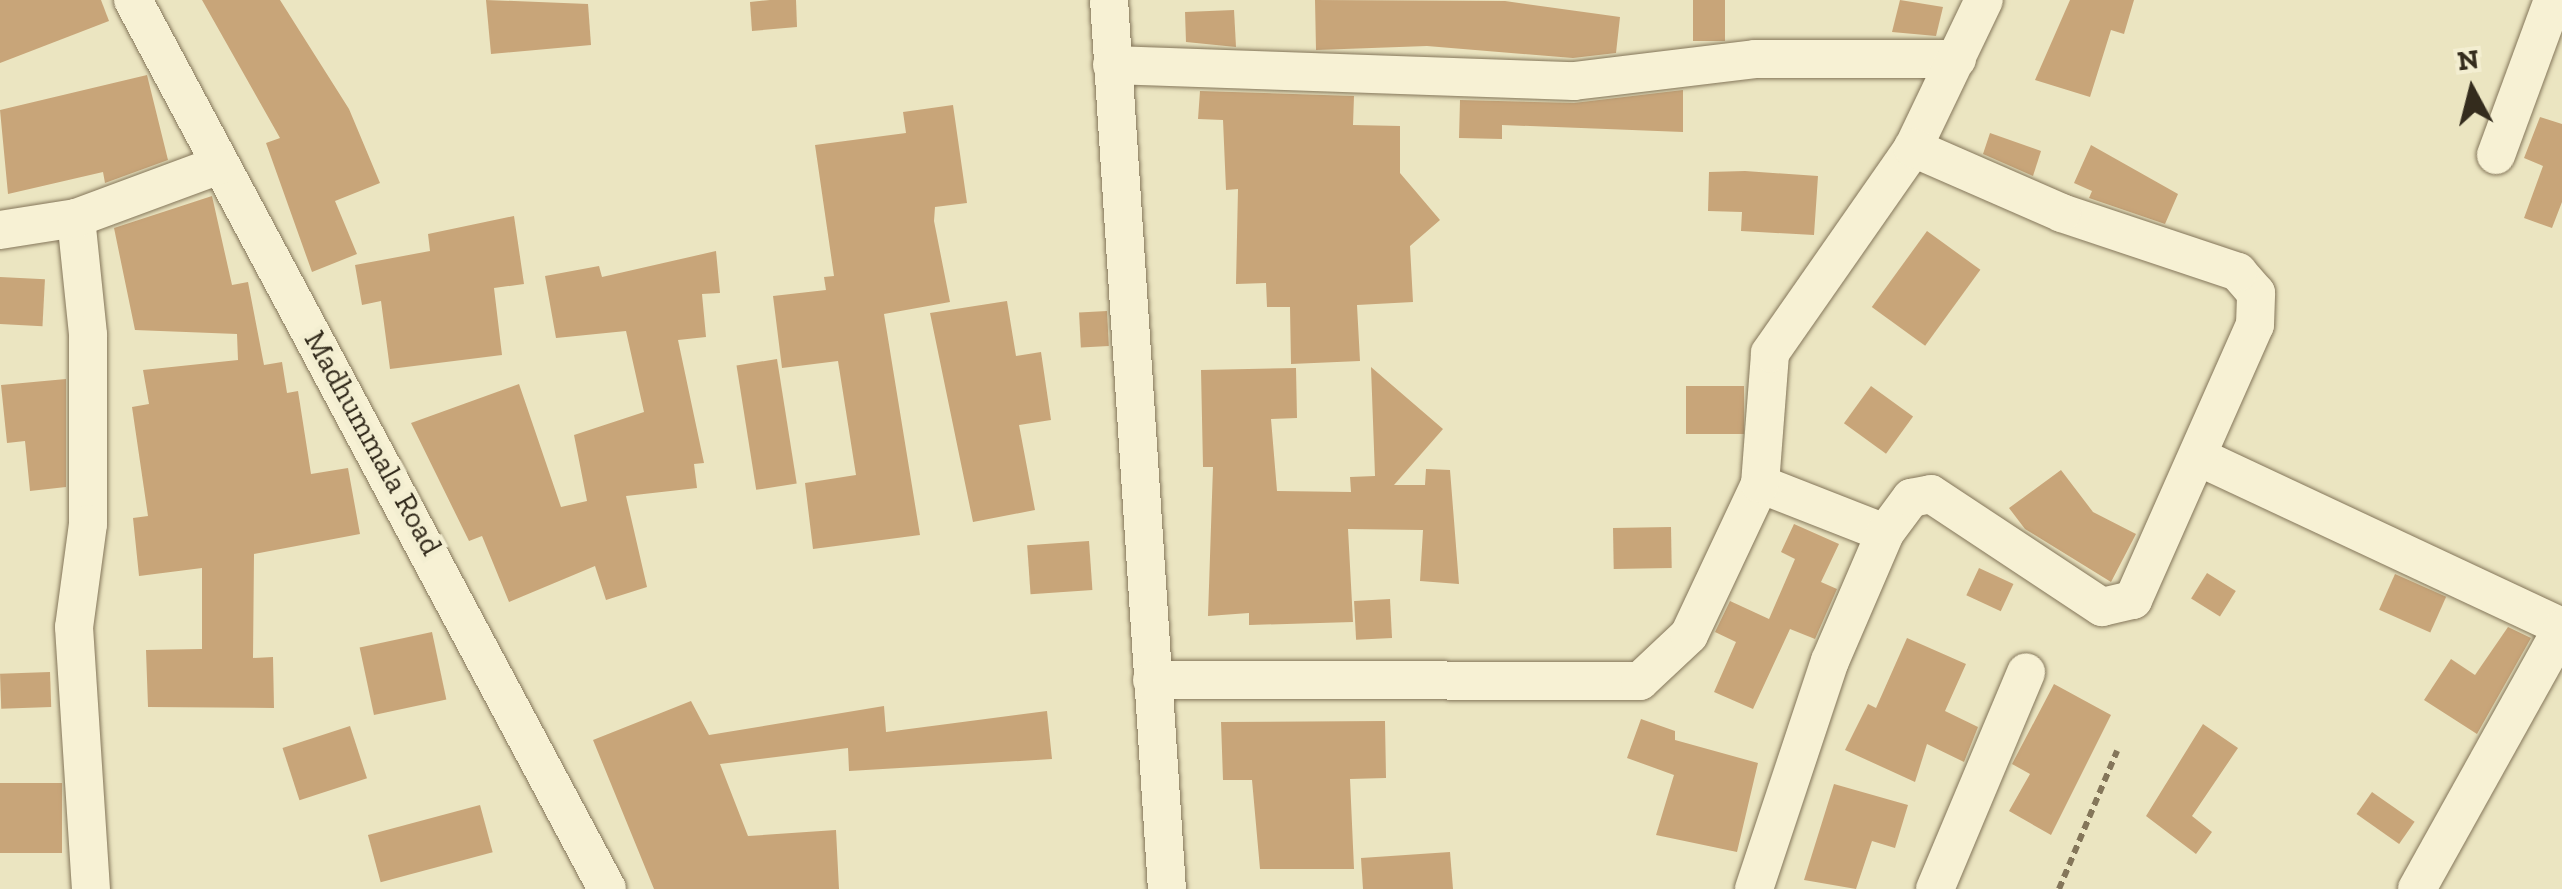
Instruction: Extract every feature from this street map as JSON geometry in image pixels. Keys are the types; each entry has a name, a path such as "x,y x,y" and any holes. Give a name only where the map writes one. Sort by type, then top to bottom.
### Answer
{"street":[{"name":"Madhummala Road","path":"133,0 219,165 468,614 607,889"},
{"path":"1109,0 1167,889"},
{"path":"1152,680 1640,680 1689,635 1760,484 1770,353 1913,148 1984,0"},
{"path":"2496,155 2552,0"},
{"path":"1112,65 1574,81 1755,59 1957,58"},
{"path":"1754,889 1830,661 1886,532 1911,498 1931,494 2102,607 2134,600 2254,325 2256,293 2238,272 2062,213 1913,148"},
{"path":"0,230 76,218 219,165"},
{"path":"76,218 88,335 88,524 74,628 91,889"},
{"path":"2199,457 2562,628 2417,889"},
{"path":"1760,484 1886,532"},
{"path":"1935,889 2026,672"}],"path":[{"path":"2059,889 2088,839 2117,751"}],"building":[{"path":"0,0 101,0 109,21 0,63"},
{"path":"202,0 280,0 349,109 380,183 335,201 357,254 312,272 266,143 280,138"},
{"path":"486,0 588,4 591,45 491,54"},
{"path":"796,0 797,27 752,31 750,2"},
{"path":"1315,0 1505,1 1620,17 1616,53 1573,58 1427,46 1316,50"},
{"path":"1693,0 1725,0 1725,41 1693,41"},
{"path":"1900,0 1943,7 1936,36 1892,32"},
{"path":"2070,0 2134,0 2124,34 2111,30 2090,97 2035,80"},
{"path":"1234,10 1236,47 1186,42 1185,12"},
{"path":"147,75 168,160 105,183 103,172 8,194 0,110"},
{"path":"1683,90 1683,132 1502,125 1502,139 1459,138 1460,100 1574,103"},
{"path":"1200,91 1354,96 1353,125 1400,126 1400,173 1440,220 1410,246 1413,302 1357,305 1360,361 1291,364 1290,307 1267,307 1266,283 1236,284 1238,189 1226,190 1223,120 1198,119"},
{"path":"953,105 967,203 935,207 934,221 950,302 884,314 920,535 813,549 805,483 856,475 838,361 782,368 773,296 826,290 824,277 834,276 815,145 906,133 903,112"},
{"path":"2540,117 2562,124 2562,202 2552,228 2524,218 2543,166 2524,158"},
{"path":"1990,133 2041,151 2033,176 1983,154"},
{"path":"2091,145 2178,194 2165,224 2089,198 2092,191 2074,183"},
{"path":"1709,172 1818,176 1814,235 1741,231 1742,212 1708,211"},
{"path":"212,196 232,285 248,282 264,365 282,362 287,393 298,391 311,474 348,468 360,534 254,554 253,658 273,657 274,708 148,707 146,650 202,649 202,568 139,576 133,518 148,516 132,407 149,404 143,370 238,360 237,334 135,330 114,228"},
{"path":"514,216 524,284 494,288 502,355 390,369 381,301 362,305 355,265 430,251 428,234"},
{"path":"1927,231 1980,270 1925,346 1872,307"},
{"path":"716,251 720,293 702,294 706,337 678,340 704,463 694,464 697,488 626,496 647,587 606,600 595,566 509,602 482,536 469,541 411,423 519,384 561,507 587,501 574,435 644,412 626,331 556,338 545,276 599,266 602,277"},
{"path":"0,277 45,279 42,326 0,324"},
{"path":"1007,301 1016,356 1041,352 1051,420 1019,425 1035,510 973,522 930,313"},
{"path":"1107,311 1109,346 1081,347 1079,312"},
{"path":"777,359 797,483 756,490 737,365"},
{"path":"1371,367 1443,429 1394,485 1425,485 1426,469 1450,470 1459,584 1420,581 1423,530 1348,529 1353,622 1249,625 1249,613 1208,616 1213,467 1203,467 1201,370 1296,368 1297,418 1271,419 1277,491 1351,492 1350,477 1375,476"},
{"path":"66,379 66,487 30,491 25,441 7,443 1,385"},
{"path":"1686,386 1744,386 1744,434 1686,434"},
{"path":"1871,386 1913,417 1886,454 1844,423"},
{"path":"2061,470 2093,512 2136,534 2111,582 2025,529 2009,508"},
{"path":"1794,524 1839,544 1821,582 1837,589 1815,639 1790,629 1753,709 1714,692 1736,642 1715,632 1730,601 1769,619 1795,559 1781,552"},
{"path":"1671,527 1672,568 1614,569 1613,528"},
{"path":"1089,541 1092,590 1031,594 1027,545"},
{"path":"1979,568 2013,584 2001,611 1966,595"},
{"path":"2207,573 2236,591 2220,616 2191,598"},
{"path":"2395,574 2446,597 2430,632 2379,610"},
{"path":"1390,599 1392,638 1356,640 1354,601"},
{"path":"2508,627 2531,638 2477,734 2424,700 2451,659 2475,675"},
{"path":"432,632 446,699 374,715 360,647"},
{"path":"1907,638 1966,664 1945,711 1978,727 1964,762 1927,744 1915,782 1845,750 1868,704 1876,708"},
{"path":"50,672 51,707 1,709 0,674"},
{"path":"2054,684 2111,715 2051,835 2009,811 2030,774 2012,764"},
{"path":"691,701 709,735 884,706 886,732 1047,711 1052,759 849,771 848,748 720,764 748,836 836,830 839,889 654,889 593,740"},
{"path":"1641,719 1675,731 1675,740 1758,763 1737,852 1656,835 1674,775 1627,758"},
{"path":"1385,721 1386,778 1350,779 1354,869 1260,869 1252,780 1223,780 1221,722"},
{"path":"2203,724 2238,748 2192,816 2212,832 2196,854 2146,816"},
{"path":"350,726 367,778 299,800 282,748"},
{"path":"0,783 62,783 62,853 0,853"},
{"path":"1834,784 1908,805 1895,848 1872,841 1856,889 1804,880"},
{"path":"2372,792 2415,822 2399,844 2357,814"},
{"path":"480,805 493,852 381,882 368,835"},
{"path":"1450,852 1453,889 1363,889 1361,858"}]}
